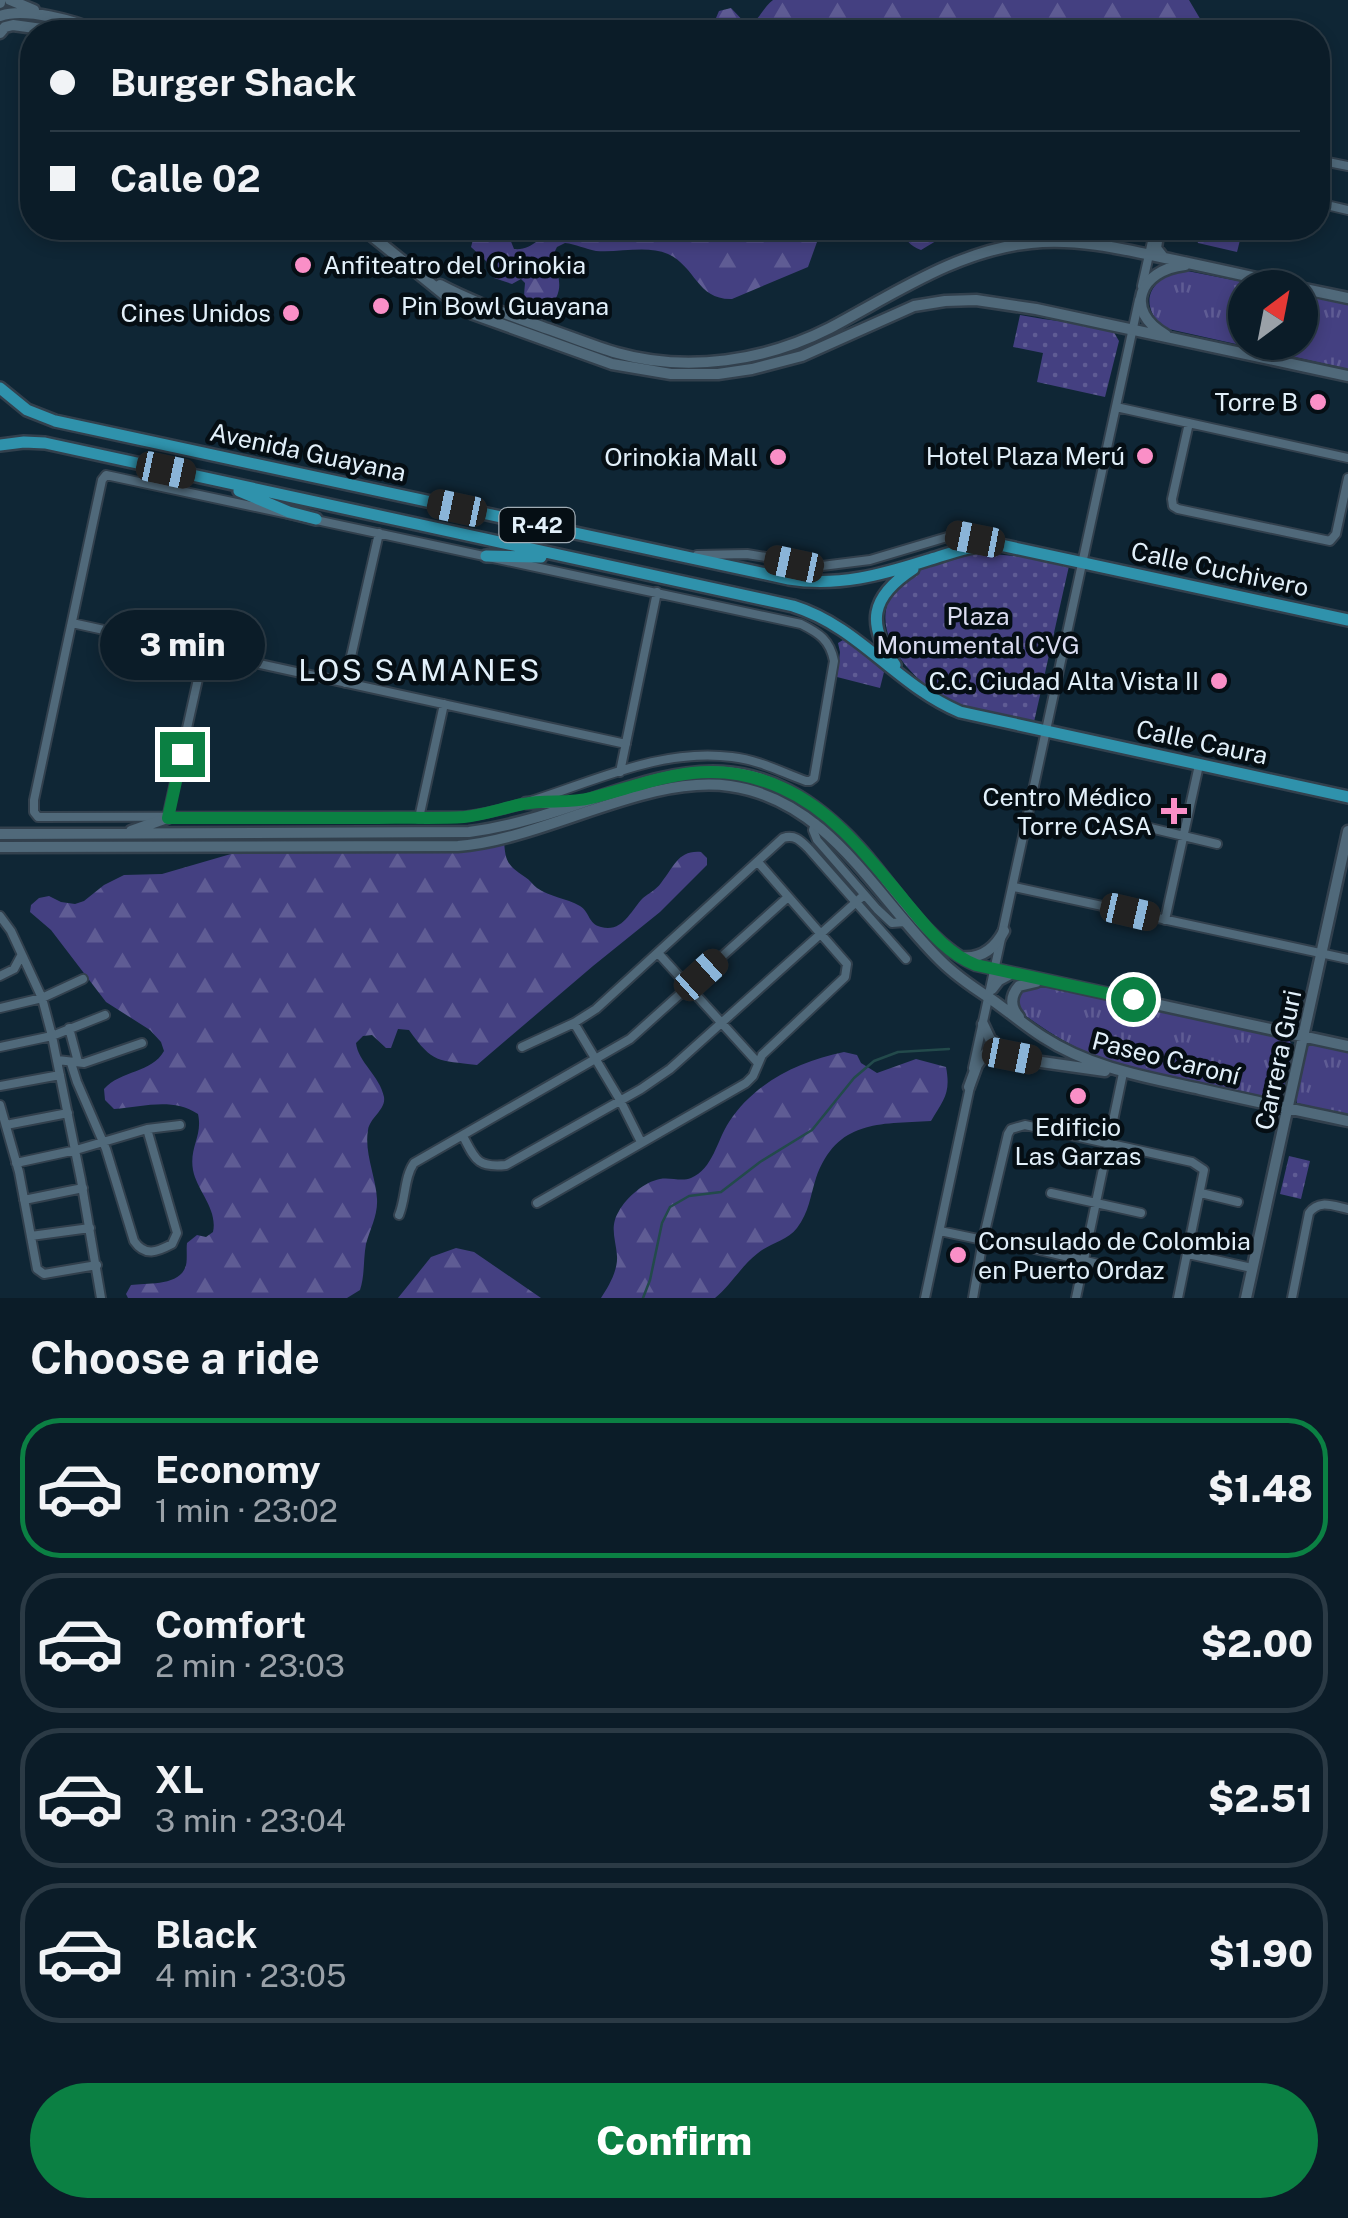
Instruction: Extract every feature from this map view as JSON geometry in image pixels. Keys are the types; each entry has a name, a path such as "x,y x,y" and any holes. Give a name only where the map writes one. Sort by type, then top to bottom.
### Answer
{"main road":[{"name":"Avenida Guayana","path":"0,388 28,410 55,421 789,579 827,583 866,578 969,547 996,544 1083,562"},
{"name":"Avenida Guayana","path":"0,445 45,444 808,610 850,634 926,696 960,712 1046,732"},
{"path":"192,475 316,519"},
{"path":"486,556 583,560"},
{"path":"908,682 880,640 876,612 895,582 934,558"},
{"name":"Calle Cuchivero","path":"1083,562 1348,620"},
{"name":"Calle Caura","path":"1046,732 1348,797"}],"street":[{"path":"10,0 67,20"},
{"path":"0,16 13,13 60,20"},
{"path":"377,240 473,314 594,352 630,369 671,374 718,374 751,363 946,267 997,249 1064,242 1110,247 1228,272"},
{"path":"926,1298 1153,240"},
{"path":"1156,240 1156,248 1164,258"},
{"path":"1181,341 1153,327 1143,310 1140,293 1159,272 1196,265"},
{"path":"1318,292 1348,298"},
{"path":"751,363 802,356 902,310 976,300 1348,376"},
{"path":"1116,407 1348,458"},
{"path":"1188,423 1172,499 1178,508 1330,541 1336,534 1348,478"},
{"path":"104,476 316,519 658,592 810,629 828,642 834,662 812,780 802,780 750,760 715,756 679,758 620,772 526,803 467,816 38,816 34,800 104,476"},
{"path":"345,683 380,533"},
{"path":"679,556 747,554 822,566 870,560 954,535 996,544"},
{"path":"620,772 658,592"},
{"path":"72,623 626,744"},
{"path":"168,818 204,652"},
{"path":"419,818 444,704"},
{"path":"1164,920 1199,765"},
{"path":"0,834 457,833 523,821 653,779 698,772 747,776 809,802 836,824 940,942 957,956 982,955 996,944 1004,930"},
{"name":"Paseo Caroní","path":"0,847 470,845 526,833 656,792 699,785 758,792 815,823 853,860 943,964 991,994 1024,1024 1082,1059 1123,1072 1348,1122"},
{"path":"526,803 589,799"},
{"path":"120,834 168,818"},
{"path":"1121,822 1218,844"},
{"path":"815,823 817,840 864,895 889,922 905,922"},
{"name":"Carrera Guri","path":"1246,1298 1348,830"},
{"path":"522,1047 596,1009 788,836 798,838 906,959"},
{"path":"537,1202 746,1083 776,1042 846,975 847,964 758,862"},
{"path":"1014,887 1348,960"},
{"path":"463,1136 480,1163 506,1165 661,1076 864,895"},
{"path":"399,1215 412,1166 642,1030 788,897"},
{"path":"0,916 42,998 76,1150 101,1298"},
{"path":"658,953 758,1062"},
{"path":"0,976 17,966 22,956"},
{"name":"Paseo Caroní","path":"957,956 976,965 1348,1046"},
{"path":"991,994 999,980 1012,973"},
{"path":"0,1008 42,998 82,979"},
{"path":"1024,1024 1012,1007 1014,992 1028,982 1052,981"},
{"path":"1309,1013 1317,1034 1330,1042"},
{"path":"0,1047 52,1036 105,1015"},
{"path":"574,1023 641,1142"},
{"path":"983,1024 990,1039 1012,1056"},
{"path":"69,1028 76,1082 102,1140 134,1242 145,1252 156,1252 172,1244 177,1234 147,1129"},
{"path":"57,1060 84,1063 142,1043"},
{"path":"970,1087 982,1055 992,1054 1123,1072 1076,1298"},
{"path":"0,1086 60,1074"},
{"path":"0,1105 38,1269 57,1272 96,1265"},
{"path":"6,1125 68,1113"},
{"path":"16,1163 180,1124"},
{"path":"973,1298 1008,1134 1012,1128 1025,1125 1192,1162 1204,1170 1178,1298"},
{"path":"24,1200 83,1188"},
{"path":"1051,1193 1141,1212"},
{"path":"1201,1193 1238,1202"},
{"path":"1292,1298 1309,1213 1314,1206 1328,1204 1348,1209"},
{"path":"31,1236 90,1228"},
{"path":"940,1231 983,1240"},
{"path":"1034,1249 1132,1272"},
{"path":"1188,1254 1252,1268"}],"green space":[{"path":"773,0 1189,0 1201,20 756,20"},
{"path":"731,8 742,20 715,20 719,11"},
{"path":"473,240 510,240 514,249 521,249 537,240 818,240 808,267 732,299 711,294 677,260 660,251 596,251 565,243 554,253 559,290 545,313 530,310 521,279 512,284 494,278 486,261 471,247"},
{"path":"908,240 942,240 921,250"},
{"path":"1197,240 1240,240 1237,252"},
{"path":"1182,270 1228,279 1228,342 1164,328 1156,319 1149,301 1151,293 1171,274"},
{"path":"1318,298 1348,305 1348,369 1308,360 1318,360"},
{"path":"1020,315 1112,329 1119,341 1105,397 1037,382 1043,353 1013,347"},
{"name":"Plaza Monumental CVG","path":"984,553 1069,566 1034,722 977,710 944,697 904,663 887,633 885,616 889,600 910,574 938,561"},
{"path":"843,640 884,672 880,688 837,677 838,643"},
{"path":"504,839 506,858 514,869 542,891 580,906 601,927 621,924 687,854 701,852 707,865 660,912 477,1065 431,1055 409,1030 398,1029 391,1048 372,1035 363,1036 356,1043 384,1097 383,1106 368,1130 377,1205 366,1244 360,1290 347,1298 128,1298 131,1285 176,1278 186,1265 187,1243 197,1235 206,1237 213,1232 213,1216 193,1170 198,1114 168,1104 114,1109 105,1100 104,1089 111,1083 159,1058 164,1051 161,1042 150,1030 106,1002 51,930 30,912 31,905 49,896 75,904 124,875 162,874 255,847 441,846"},
{"path":"1031,983 1288,1039 1293,1046 1282,1096 1273,1099 1123,1067 1095,1057 1019,1011 1016,993"},
{"path":"1312,1044 1348,1052 1348,1116 1297,1103 1307,1047"},
{"path":"844,1052 857,1055 861,1063 877,1073 916,1059 946,1067 947,1090 931,1121 877,1125 848,1135 835,1145 816,1178 797,1228 752,1258 715,1298 601,1298 616,1267 614,1223 631,1196 654,1181 687,1179 698,1174 710,1161 729,1122 751,1096 794,1068"},
{"path":"1289,1156 1310,1161 1301,1199 1280,1194"},
{"path":"456,1248 474,1252 541,1298 398,1298 431,1257"}],"waterway":[{"path":"643,1298 662,1223 670,1207 689,1196 721,1192 812,1130 854,1078 874,1061 898,1052 949,1049"}],"place":[{"name":"Anfiteatro del Orinokia","path":"303,265"},
{"name":"Pin Bowl Guayana","path":"381,306"},
{"name":"Cines Unidos","path":"291,313"},
{"name":"Torre B","path":"1318,402"},
{"name":"Hotel Plaza Merú","path":"1145,456"},
{"name":"Orinokia Mall","path":"778,457"},
{"name":"C.C. Ciudad Alta Vista II","path":"1219,681"},
{"name":"Centro Médico Torre CASA","path":"1174,811"},
{"name":"Edificio Las Garzas","path":"1078,1096"},
{"name":"Consulado de Colombia en Puerto Ordaz","path":"958,1255"}],"district":[{"name":"LOS SAMANES","path":"420,671"}],"route":[{"path":"182,754 168,818 467,816 526,803 589,799 681,774 747,776 778,786 824,814 849,836 940,942 957,956 976,965 1133,999"}]}
